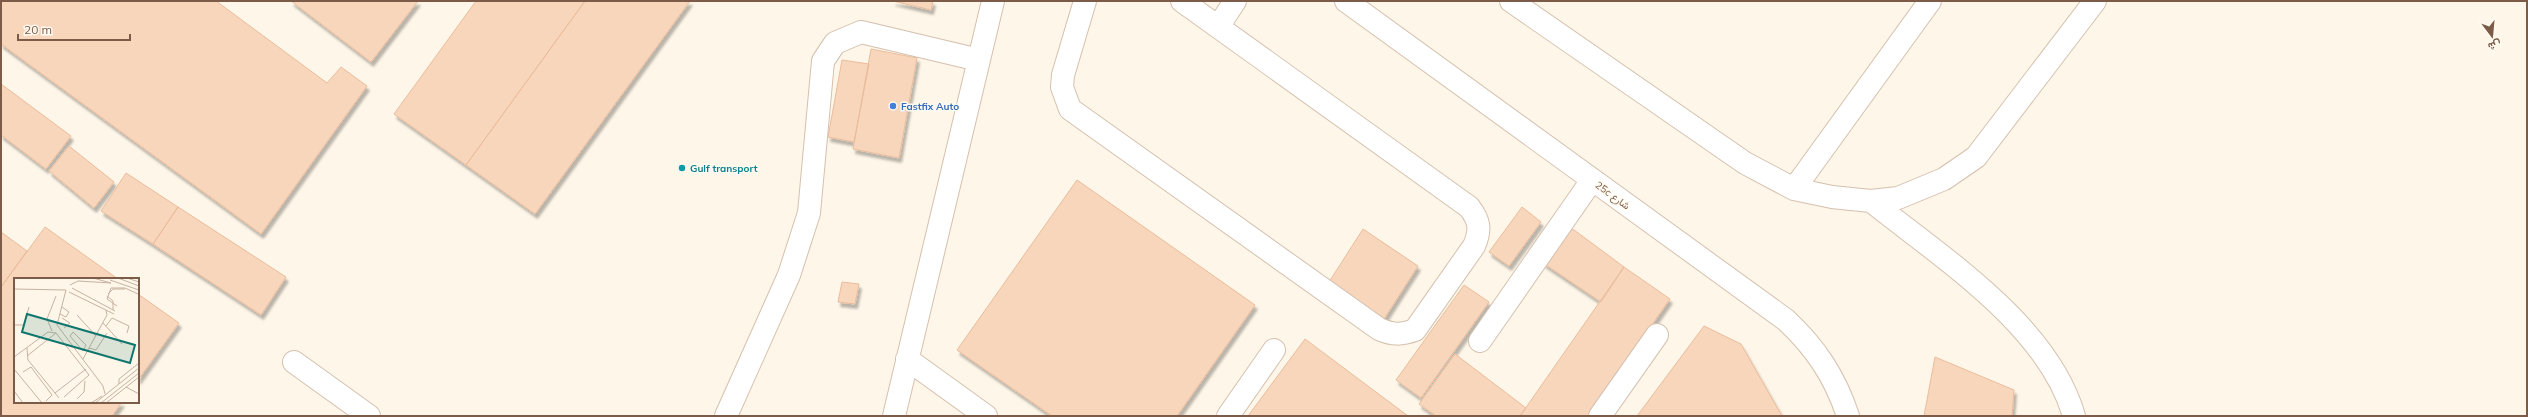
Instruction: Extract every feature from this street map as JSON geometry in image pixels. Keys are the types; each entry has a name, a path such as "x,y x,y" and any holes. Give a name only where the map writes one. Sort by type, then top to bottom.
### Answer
{"street":[{"path":"894,416 993,1"},
{"path":"1084,1 1063,75 1062,87 1070,109 1379,329 1391,335 1403,334 1415,330 1474,246 1480,233 1478,218 1469,207 1182,1"},
{"path":"1218,27 1235,1"},
{"name":"25c شارع","path":"1346,1 1786,320 1807,340 1825,364 1839,390 1848,416"},
{"path":"1510,1 1745,162 1794,188 1832,197 1871,201 1898,198 1944,179 1976,156 2094,1"},
{"path":"1794,188 1930,1"},
{"path":"726,416 789,275 809,214 823,61 835,43 861,32 979,60"},
{"path":"1480,341 1592,180"},
{"path":"1871,201 1985,292 2014,319 2038,345 2057,375 2074,416"},
{"path":"1600,416 1657,335"},
{"path":"1228,416 1274,350"},
{"path":"907,359 986,416"},
{"path":"294,362 369,416"}],"building":[{"path":"1,1 216,1 327,83 341,67 367,86 261,234 1,44"},
{"path":"291,1 418,1 371,62"},
{"path":"476,1 585,1 466,165 394,114"},
{"path":"585,1 690,1 535,214 466,165"},
{"path":"893,1 933,1 931,10"},
{"path":"871,49 917,58 899,158 853,149"},
{"path":"842,60 869,64 854,142 828,137"},
{"path":"1,84 71,136 46,169 1,135"},
{"path":"69,146 114,182 94,208 49,171"},
{"path":"126,173 178,207 153,244 101,211"},
{"path":"1077,180 1255,305 1177,416 1052,416 957,350"},
{"path":"178,207 286,277 261,315 153,244"},
{"path":"1522,207 1541,222 1509,266 1489,252"},
{"path":"45,227 117,278 14,278 14,403 121,403 112,416 1,416 1,287"},
{"path":"1570,227 1624,267 1601,302 1543,263"},
{"path":"1363,229 1418,266 1384,319 1329,282"},
{"path":"1,232 27,251 1,287"},
{"path":"1624,267 1670,299 1588,416 1520,416"},
{"path":"842,282 859,284 855,304 838,302"},
{"path":"1464,285 1489,302 1421,398 1396,380"},
{"path":"139,295 179,323 139,379"},
{"path":"1704,326 1741,344 1782,416 1637,416"},
{"path":"1305,339 1408,416 1248,416"},
{"path":"1455,354 1526,408 1520,416 1436,416 1419,404"},
{"path":"1935,357 2014,390 2012,416 1924,416"}],"place":[{"name":"Fastfix Auto","path":"893,106"},
{"name":"Gulf transport","path":"682,168"}]}
